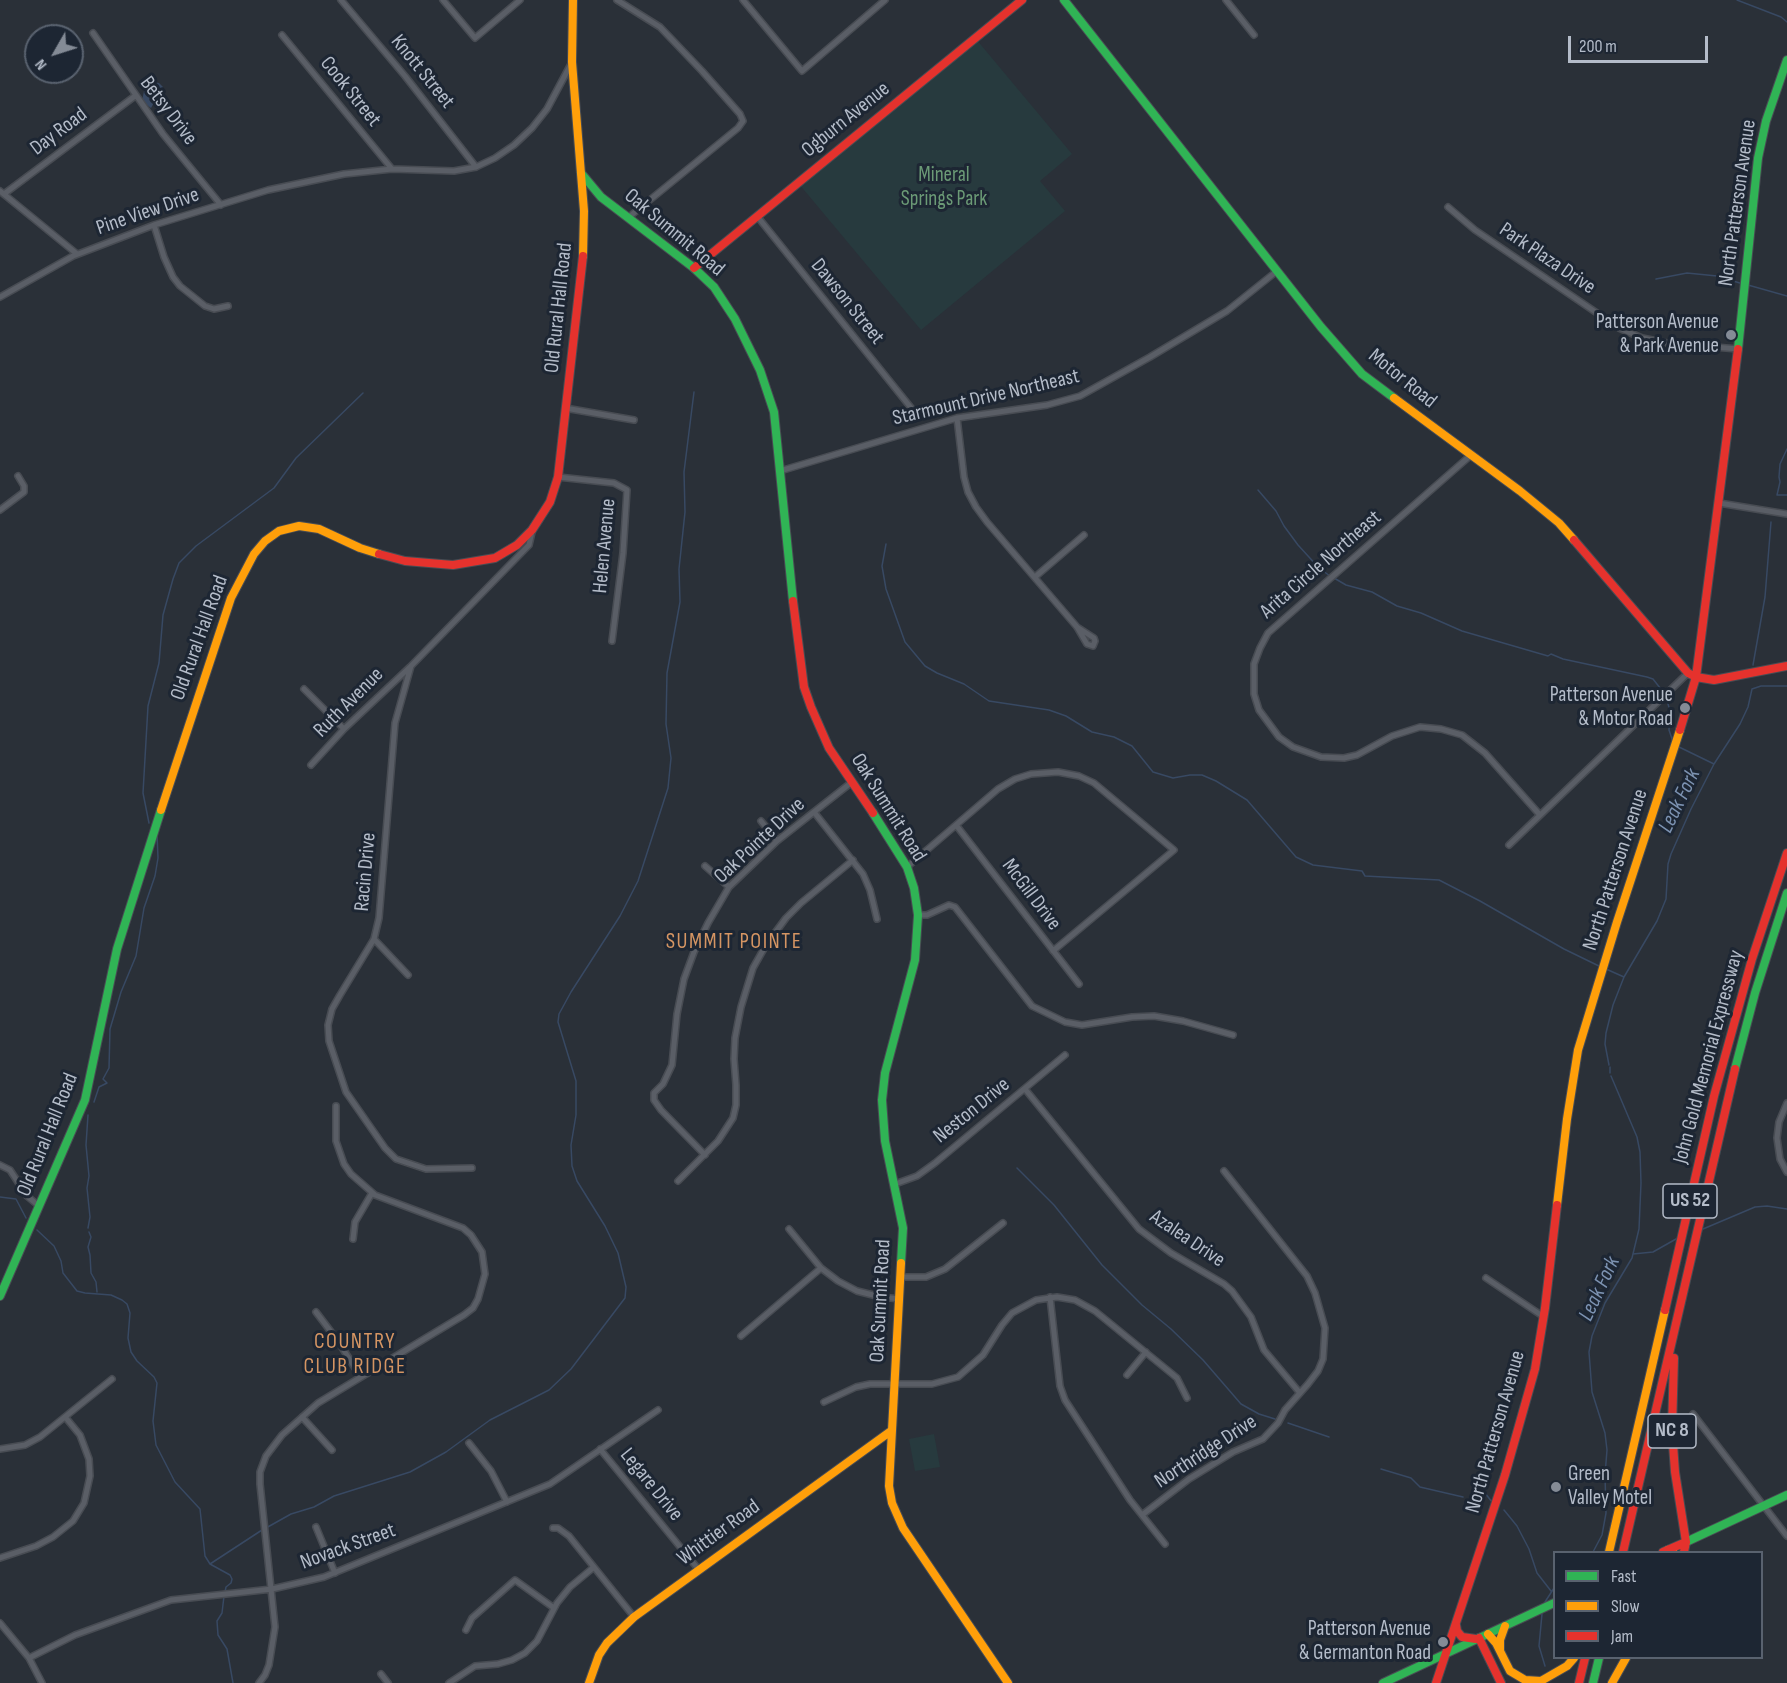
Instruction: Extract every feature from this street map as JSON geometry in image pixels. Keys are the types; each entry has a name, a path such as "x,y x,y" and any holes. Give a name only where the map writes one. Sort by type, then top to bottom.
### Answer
{"main road":[{"name":"Old Rural Hall Road","path":"0,1296 85,1100 117,949 146,854 231,598 254,554 265,541 279,531 299,526 319,529 360,548 405,561 453,565 495,558 517,545 546,511 558,477 584,246 572,62 573,0"},
{"name":"Ogburn Avenue","path":"694,268 1022,0"},
{"name":"Motor Road","path":"1064,0 1277,271 1362,374 1520,491 1559,523 1688,673 1708,680 1721,680 1787,666"},
{"name":"North Patterson Avenue","path":"1436,1683 1529,1397 1544,1317 1567,1119 1578,1050 1617,922 1676,748 1696,677 1738,349 1758,158 1766,121 1787,60"},
{"name":"Oak Summit Road","path":"581,173 601,197 694,268 714,287 729,308 760,370 774,412 797,644 804,687 830,748 893,842 907,867 914,888 918,915 915,960 883,1083 882,1113 885,1141 896,1184 903,1228 889,1486 899,1521 1008,1683"},
{"name":"John Gold Memorial Expressway","path":"1609,1551 1717,1085 1752,959 1787,853"},
{"name":"John Gold Memorial Expressway","path":"1623,1551 1742,1041 1787,893"},
{"name":"NC 8","path":"1677,1318 1672,1381 1672,1430 1675,1472 1686,1542"},
{"name":"Whittier Road","path":"589,1683 592,1670 603,1649 634,1617 891,1431"},
{"path":"1670,1551 1787,1495"},
{"path":"1684,1551 1686,1542"},
{"path":"1383,1683 1553,1603"},
{"path":"1456,1624 1457,1631 1462,1637 1478,1638"},
{"path":"1500,1650 1500,1640 1505,1626"},
{"path":"1488,1634 1500,1650 1510,1671 1517,1677 1541,1681 1558,1672 1573,1659"},
{"path":"1478,1638 1501,1683"},
{"path":"1579,1683 1585,1659"},
{"path":"1593,1683 1599,1659"},
{"path":"1612,1683 1625,1659"}],"street":[{"name":"Knott Street","path":"341,0 405,76 476,167"},
{"path":"443,0 475,38 520,0"},
{"path":"617,0 660,27 728,100 743,121 738,128 629,217"},
{"path":"743,0 802,71 885,0"},
{"path":"1226,0 1254,35"},
{"name":"Betsy Drive","path":"93,33 163,134 221,205"},
{"name":"Cook Street","path":"282,35 392,169"},
{"path":"476,167 514,145 532,128 547,109 572,62"},
{"name":"Day Road","path":"2,192 135,96"},
{"name":"Pine View Drive","path":"0,297 77,254 154,225 268,190 344,174 392,169 454,171 476,167"},
{"path":"2,192 77,254"},
{"name":"Park Plaza Drive","path":"1448,207 1474,230 1619,328 1642,338 1667,343 1738,349"},
{"name":"Dawson Street","path":"757,216 912,409"},
{"path":"154,225 169,267 180,286 205,306 214,309 228,306"},
{"name":"Starmount Drive Northeast","path":"780,471 957,418 1047,405 1088,393 1227,311 1277,271"},
{"path":"565,408 634,420"},
{"path":"957,418 968,492 987,522 1077,627"},
{"name":"Arita Circle Northeast","path":"1471,456 1268,633 1254,664 1254,694 1259,710 1279,737 1293,747 1322,757 1350,757 1392,736 1420,727 1441,729 1461,735 1485,753 1540,815"},
{"path":"0,510 24,492 24,486 18,476"},
{"name":"Helen Avenue","path":"558,477 614,483 627,490 625,534 612,641"},
{"path":"1719,503 1787,514"},
{"name":"Racin Drive","path":"472,1168 426,1169 396,1159 380,1142 346,1092 329,1041 328,1025 332,1009 374,939 379,918 394,723 411,666 529,545 532,530"},
{"path":"1035,577 1084,535"},
{"name":"Ruth Avenue","path":"311,765 344,729 411,666"},
{"path":"1509,844 1688,673"},
{"path":"304,689 344,729"},
{"path":"907,867 998,789 1015,779 1031,774 1058,772 1079,776 1094,783 1174,850 1053,951"},
{"name":"Oak Pointe Drive","path":"705,1155 660,1110 654,1100 654,1093 663,1084 672,1065 677,1014 687,970 708,923 729,887 777,842 852,782"},
{"path":"814,812 853,860 870,890 877,919"},
{"path":"761,821 777,842"},
{"name":"McGill Drive","path":"956,825 1079,984"},
{"path":"678,1181 718,1141 733,1118 736,1095 735,1038 741,1007 753,968 766,945 786,918 853,860"},
{"path":"705,866 729,887"},
{"path":"918,915 927,915 949,905 955,907 1032,1006 1065,1022 1082,1025 1154,1016 1183,1021 1233,1035"},
{"path":"374,939 408,975"},
{"name":"Neston Drive","path":"896,1184 917,1176 935,1163 1065,1055"},
{"name":"Azalea Drive","path":"1025,1089 1139,1229 1171,1253 1232,1291 1251,1317 1264,1350 1300,1393"},
{"path":"1787,1103 1779,1122 1777,1138 1780,1159 1787,1172"},
{"path":"259,1683 266,1675 275,1634 260,1472 266,1456 273,1445 318,1403 473,1308 485,1274 482,1252 464,1228 387,1200 372,1193 361,1184 344,1164 336,1141 336,1106"},
{"path":"0,1165 10,1170 27,1196 39,1206"},
{"name":"Northridge Drive","path":"1142,1515 1189,1479 1233,1452 1263,1439 1318,1371 1325,1346 1325,1328 1315,1293 1304,1270 1224,1171"},
{"path":"352,1239 355,1222 372,1193"},
{"path":"902,1276 926,1276 945,1269 1002,1223"},
{"path":"789,1229 821,1268 838,1281 857,1291 881,1298 900,1299"},
{"path":"741,1336 821,1268"},
{"path":"1486,1278 1544,1317"},
{"path":"1050,1297 1062,1395 1142,1515 1165,1544"},
{"path":"824,1402 856,1387 870,1384 932,1384 958,1377 984,1355 1002,1324 1012,1313 1027,1303 1050,1297 1067,1298 1083,1303 1177,1378 1187,1398"},
{"path":"316,1312 360,1376"},
{"path":"1127,1375 1146,1352"},
{"path":"0,1449 17,1448 31,1443 66,1418 112,1379"},
{"name":"Novack Street","path":"29,1658 75,1635 171,1600 272,1589 335,1573 550,1484 658,1410"},
{"path":"1693,1414 1787,1536"},
{"path":"302,1417 332,1450"},
{"path":"0,1557 53,1537 73,1521 84,1503 89,1484 89,1459 80,1435 66,1418"},
{"path":"469,1443 491,1471 507,1502"},
{"name":"Legare Drive","path":"600,1449 699,1570"},
{"path":"316,1527 335,1573"},
{"path":"553,1528 558,1528 569,1536 634,1617"},
{"path":"449,1683 475,1666 498,1664 525,1653 537,1641 554,1608 570,1587 594,1567"},
{"path":"466,1630 472,1618 515,1580 554,1608"},
{"path":"0,1623 29,1658 42,1683"},
{"path":"381,1674 388,1683"}],"green space":[{"name":"Mineral Springs Park","path":"976,39 1072,154 1040,181 1065,211 921,330 799,184"},
{"path":"934,1434 940,1467 915,1471 909,1439"}],"water":[{"path":"152,82 159,83 163,87 151,108 142,101 144,91"}],"waterway":[{"path":"1737,0 1781,17 1787,22"},
{"path":"1656,279 1687,273 1717,276 1743,284"},
{"path":"1748,285 1787,296"},
{"path":"266,1528 291,1514 314,1507 334,1496 410,1472 446,1452 490,1420 549,1390 571,1369 625,1298 626,1287 618,1253 605,1226 577,1181 572,1166 571,1145 576,1115 576,1081 558,1022 559,1014 571,992 620,916 638,881 668,788 671,758 666,724 667,673 680,602 679,569 685,512 684,472 694,392"},
{"path":"149,823 143,793 148,706 159,663 163,615 179,563 196,546 274,488 296,458 363,393"},
{"name":"Leak Fork","path":"1787,449 1780,464 1777,495 1787,495"},
{"path":"1258,490 1276,511 1298,545 1319,568 1330,576"},
{"name":"Leak Fork","path":"1753,665 1765,597 1771,522"},
{"path":"886,544 882,566 886,589 905,642 925,666 964,684 989,701 1049,710 1066,716 1092,732 1114,737 1132,746 1153,772 1173,778 1202,775 1216,781 1247,800 1296,857 1313,865 1362,871 1365,876 1439,880 1601,967"},
{"path":"1334,578 1346,585 1372,592 1397,606 1421,613 1462,631 1548,656 1551,654 1563,659 1653,679 1664,693"},
{"name":"Leak Fork","path":"1609,1065 1605,1044 1613,1005 1624,977 1657,921 1666,899 1668,864 1691,809 1714,764 1740,724 1748,707 1752,689 1761,686 1787,686"},
{"path":"1666,697 1670,711 1669,730 1673,742"},
{"path":"1679,747 1714,764"},
{"path":"94,1102 99,1087 107,1083 103,1079 109,1068 110,1029 121,992 136,956 144,908 155,876 158,858 157,834"},
{"path":"1606,969 1624,977"},
{"name":"Leak Fork","path":"1610,1067 1610,1073"},
{"name":"Leak Fork","path":"1594,1551 1602,1535 1606,1513 1607,1450 1605,1433 1592,1392 1589,1352 1592,1336 1605,1303 1632,1258 1639,1229 1641,1183 1637,1137 1611,1076"},
{"path":"88,1115 86,1145 90,1217 88,1228"},
{"path":"1017,1168 1054,1205 1102,1265 1203,1360 1241,1404 1259,1414 1275,1419"},
{"path":"0,1197 16,1199 26,1218"},
{"path":"1703,1229 1755,1207 1787,1209"},
{"path":"37,1230 54,1246 61,1261 63,1273 77,1291 111,1295 127,1304 130,1313 128,1338 131,1352 157,1383 153,1421 156,1445 175,1482 200,1509 205,1556 210,1564 230,1575 232,1579 225,1592"},
{"path":"89,1232 91,1273 96,1282 97,1292"},
{"path":"1633,1254 1653,1252 1676,1239"},
{"path":"1288,1423 1329,1437"},
{"path":"1381,1469 1411,1478 1420,1487 1463,1497"},
{"path":"1471,1494 1485,1493 1492,1502"},
{"path":"1504,1510 1517,1526 1529,1549 1537,1573 1551,1591"},
{"path":"210,1564 262,1530"},
{"name":"Leak Fork","path":"1545,1602 1553,1590"},
{"path":"224,1596 222,1613 217,1621 218,1635 227,1649 233,1683"},
{"name":"Leak Fork","path":"1542,1614 1539,1646 1545,1666"}],"traffic: fast":[{"path":"1064,0 1321,327 1362,374 1394,398"},
{"path":"1738,349 1758,158 1766,121 1787,60"},
{"path":"581,173 601,197 694,268 714,287 735,319 760,370 774,412 793,601"},
{"path":"0,1296 85,1100 117,949 161,810"},
{"path":"873,813 907,867 914,888 918,915 915,960 885,1073 882,1100 885,1141 903,1228 901,1263"},
{"path":"1735,1069 1755,993 1787,893"},
{"path":"1686,1542 1787,1495"},
{"path":"1383,1683 1553,1603"},
{"path":"1593,1683 1599,1659"}],"traffic: slow":[{"path":"573,0 572,62 584,211 583,256"},
{"path":"1394,398 1520,491 1559,523 1574,540"},
{"path":"161,810 231,598 254,554 265,541 279,531 299,526 319,529 379,554"},
{"path":"1557,1205 1578,1050 1680,730"},
{"path":"901,1263 889,1486 892,1503 903,1528 1008,1683"},
{"path":"1609,1551 1665,1310"},
{"path":"589,1683 599,1655 607,1643 634,1617 891,1431"},
{"path":"1500,1650 1500,1640 1505,1626"},
{"path":"1488,1634 1496,1643 1510,1671 1525,1680 1541,1681 1567,1666 1573,1659"},
{"path":"1612,1683 1625,1659"}],"traffic: jam":[{"path":"694,268 1022,0"},
{"path":"379,554 405,561 453,565 495,558 517,545 532,530 550,502 558,477 583,256"},
{"path":"1680,730 1696,677 1738,349"},
{"path":"1574,540 1688,673 1714,680 1787,666"},
{"path":"793,601 804,687 811,707 829,748 873,813"},
{"path":"1665,1310 1714,1096 1752,959 1787,853"},
{"path":"1623,1551 1735,1069"},
{"path":"1436,1683 1505,1475 1535,1369 1545,1308 1557,1205"},
{"path":"1674,1358 1672,1430 1675,1472 1686,1542 1684,1551"},
{"path":"1665,1551 1686,1542"},
{"path":"1456,1625 1462,1637 1476,1639"},
{"path":"1479,1638 1501,1683"},
{"path":"1579,1683 1585,1659"}],"place":[{"name":"Patterson Avenue & Park Avenue","path":"1731,335"},
{"name":"Patterson Avenue & Motor Road","path":"1685,708"},
{"name":"Green Valley Motel","path":"1556,1487"},
{"name":"Patterson Avenue & Germanton Road","path":"1443,1642"}],"district":[{"name":"SUMMIT POINTE","path":"734,942"},
{"name":"COUNTRY CLUB RIDGE","path":"355,1354"}]}
